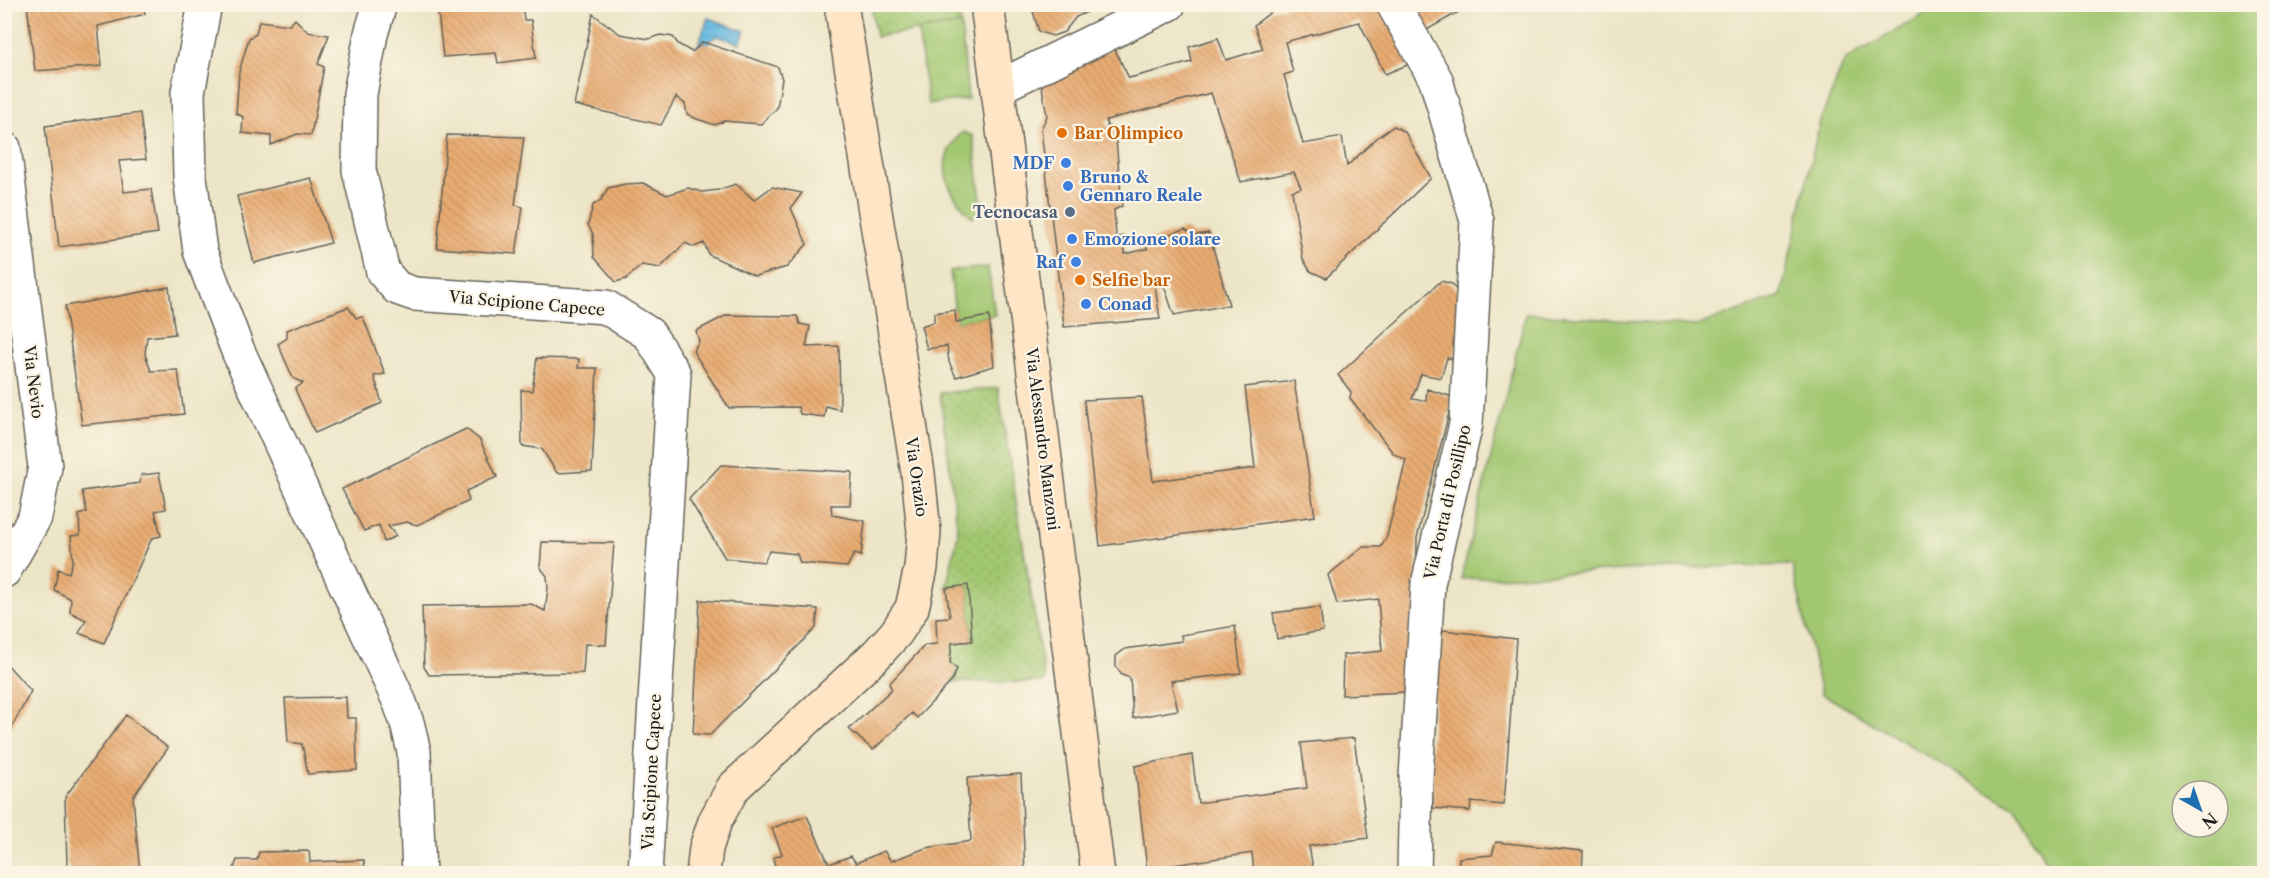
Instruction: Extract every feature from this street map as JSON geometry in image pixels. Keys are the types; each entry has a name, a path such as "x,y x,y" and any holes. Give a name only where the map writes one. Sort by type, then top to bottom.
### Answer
{"street":[{"path":"205,4 188,92 190,177 200,251 238,351 400,703 414,752 419,873"},
{"name":"Via Scipione Capece","path":"380,4 371,34 360,94 359,170 383,273 397,288 414,294 606,307 649,334 674,374 645,873"},
{"name":"Via Orazio","path":"703,873 706,848 715,821 733,788 876,656 896,633 912,608 921,568 924,532 918,473 841,4"},
{"name":"Via Alessandro Manzoni","path":"987,4 1098,873"},
{"path":"999,87 1169,4"},
{"name":"Via Porta di Posillipo","path":"1393,4 1436,80 1477,221 1466,424 1428,584 1416,777 1414,873"},
{"name":"Via Nevio","path":"4,148 45,467 35,517 4,571"}],"green space":[{"path":"871,5 958,5 961,24 876,37"},
{"path":"1940,5 2264,5 2264,873 2054,873 2017,809 1821,693 1792,565 1642,569 1461,579 1526,313 1696,326 1781,296 1820,121 1845,60"},
{"path":"961,24 968,99 928,104 918,30"},
{"path":"963,132 973,136 982,208 973,218 956,198 946,176 945,165 948,154 953,143"},
{"path":"988,267 995,315 956,322 950,271"},
{"path":"998,388 1045,682 951,682 957,669 950,663 952,643 972,641 968,585 946,588 958,534 940,393"}],"water":[{"path":"708,18 745,31 740,43 717,36 710,40 707,48 698,45"}],"building":[{"path":"27,4 143,4 145,14 98,26 102,66 35,71"},
{"path":"437,4 522,4 524,20 531,20 536,58 498,63 496,53 443,57"},
{"path":"1031,4 1104,4 1076,17 1064,32 1053,36 1039,32"},
{"path":"1297,4 1380,4 1412,63 1385,74 1359,22 1285,42 1293,72 1284,75 1303,144 1342,137 1347,166 1378,137 1394,126 1405,132 1431,178 1326,278 1310,271 1303,259 1292,191 1301,188 1294,172 1241,182 1211,93 1106,120 1107,126 1115,129 1122,206 1114,210 1116,237 1124,236 1125,254 1147,249 1147,241 1185,229 1194,235 1209,233 1229,305 1174,315 1164,286 1155,286 1160,319 1064,327 1041,129 1047,116 1041,82 1114,48 1129,78 1192,62 1189,47 1218,38 1226,60 1263,49 1254,25 1275,9"},
{"path":"1403,4 1473,4 1423,32"},
{"path":"593,14 620,34 649,39 661,35 673,37 678,44 692,52 703,42 778,67 782,79 777,108 761,124 724,121 715,125 687,114 685,104 676,97 661,125 574,105"},
{"path":"295,19 308,32 329,35 318,64 324,67 311,135 297,134 271,145 271,136 242,133 243,117 236,113 239,72 249,38 256,34 259,21 290,25"},
{"path":"140,113 146,159 119,161 124,192 151,189 158,233 59,247 45,126"},
{"path":"447,135 524,137 515,205 523,207 516,254 437,248"},
{"path":"311,178 331,243 254,263 237,196"},
{"path":"643,183 667,195 688,188 702,192 736,184 754,200 772,187 802,193 791,208 807,244 787,267 755,276 709,255 704,243 694,247 685,243 660,268 642,265 626,279 616,282 594,257 593,234 588,225 593,205 601,200 608,188"},
{"path":"1441,281 1452,284 1466,304 1454,359 1447,358 1441,378 1421,374 1412,399 1426,401 1427,389 1453,397 1417,538 1416,594 1407,692 1342,695 1343,655 1382,651 1378,599 1337,604 1328,575 1363,547 1381,547 1387,536 1406,460 1394,454 1350,398 1351,392 1338,375"},
{"path":"169,287 175,334 147,337 145,354 151,371 178,370 184,414 82,425 65,306"},
{"path":"348,307 356,318 363,317 385,374 374,376 382,403 315,433 295,389 303,383 293,378 278,344 287,338 287,330"},
{"path":"955,310 956,322 989,316 994,366 956,377 949,362 947,346 927,349 921,326 934,322 934,313"},
{"path":"727,315 797,316 800,324 810,326 806,347 839,346 840,410 826,406 824,417 800,414 798,407 729,408 693,351 699,341 696,331"},
{"path":"537,358 579,359 578,368 597,368 592,471 557,473 542,449 522,446 521,390 532,391"},
{"path":"1294,381 1315,516 1100,546 1084,400 1142,397 1153,481 1255,468 1245,387"},
{"path":"466,429 480,440 497,477 466,491 469,501 417,525 407,522 388,526 396,536 384,542 379,525 364,531 342,489"},
{"path":"721,465 852,472 850,505 831,505 832,515 865,521 861,556 854,554 847,567 800,563 797,554 769,551 764,562 725,558 689,499"},
{"path":"159,473 166,509 155,511 161,536 152,538 104,643 79,633 86,620 70,612 71,599 54,590 58,569 69,573 73,560 71,536 80,535 79,515 87,512 82,491 140,483 141,475"},
{"path":"542,542 614,543 606,645 585,644 583,673 429,675 424,667 422,606 531,604 545,611 548,588 547,576 540,567"},
{"path":"968,585 972,641 952,643 950,663 957,669 951,682 917,718 912,713 873,750 849,729 892,689 889,684 925,645 937,644 936,618 950,617 946,588"},
{"path":"700,600 818,609 816,628 710,735 693,734"},
{"path":"1320,607 1323,631 1277,639 1273,613"},
{"path":"1235,626 1241,673 1171,681 1178,710 1133,718 1130,678 1122,675 1116,667 1116,656 1125,649 1182,641 1181,635"},
{"path":"1443,630 1516,639 1504,805 1471,802 1470,811 1433,808 1431,744 1434,683"},
{"path":"4,661 31,691 4,742"},
{"path":"346,697 347,718 356,718 357,770 308,774 302,744 288,742 285,698"},
{"path":"126,715 168,748 133,797 139,864 148,874 75,874 67,866 65,797"},
{"path":"1354,738 1368,838 1309,846 1314,874 1254,874 1252,853 1147,869 1135,766 1192,755 1198,803 1307,788 1301,743"},
{"path":"1021,774 1025,874 777,874 773,858 782,854 772,828 807,816 829,864 851,856 856,863 884,851 891,861 926,848 971,841 967,778"},
{"path":"1496,842 1583,851 1582,874 1458,874 1459,858 1492,855"},
{"path":"309,851 310,862 364,860 365,874 232,874 237,860 257,860 259,852"}],"place":[{"name":"Bar Olimpico","path":"1062,133"},
{"name":"MDF","path":"1066,163"},
{"name":"Bruno & Gennaro Reale","path":"1068,186"},
{"name":"Tecnocasa","path":"1070,212"},
{"name":"Emozione solare","path":"1072,239"},
{"name":"Raf","path":"1076,262"},
{"name":"Selfie bar","path":"1080,280"},
{"name":"Conad","path":"1086,304"}]}
